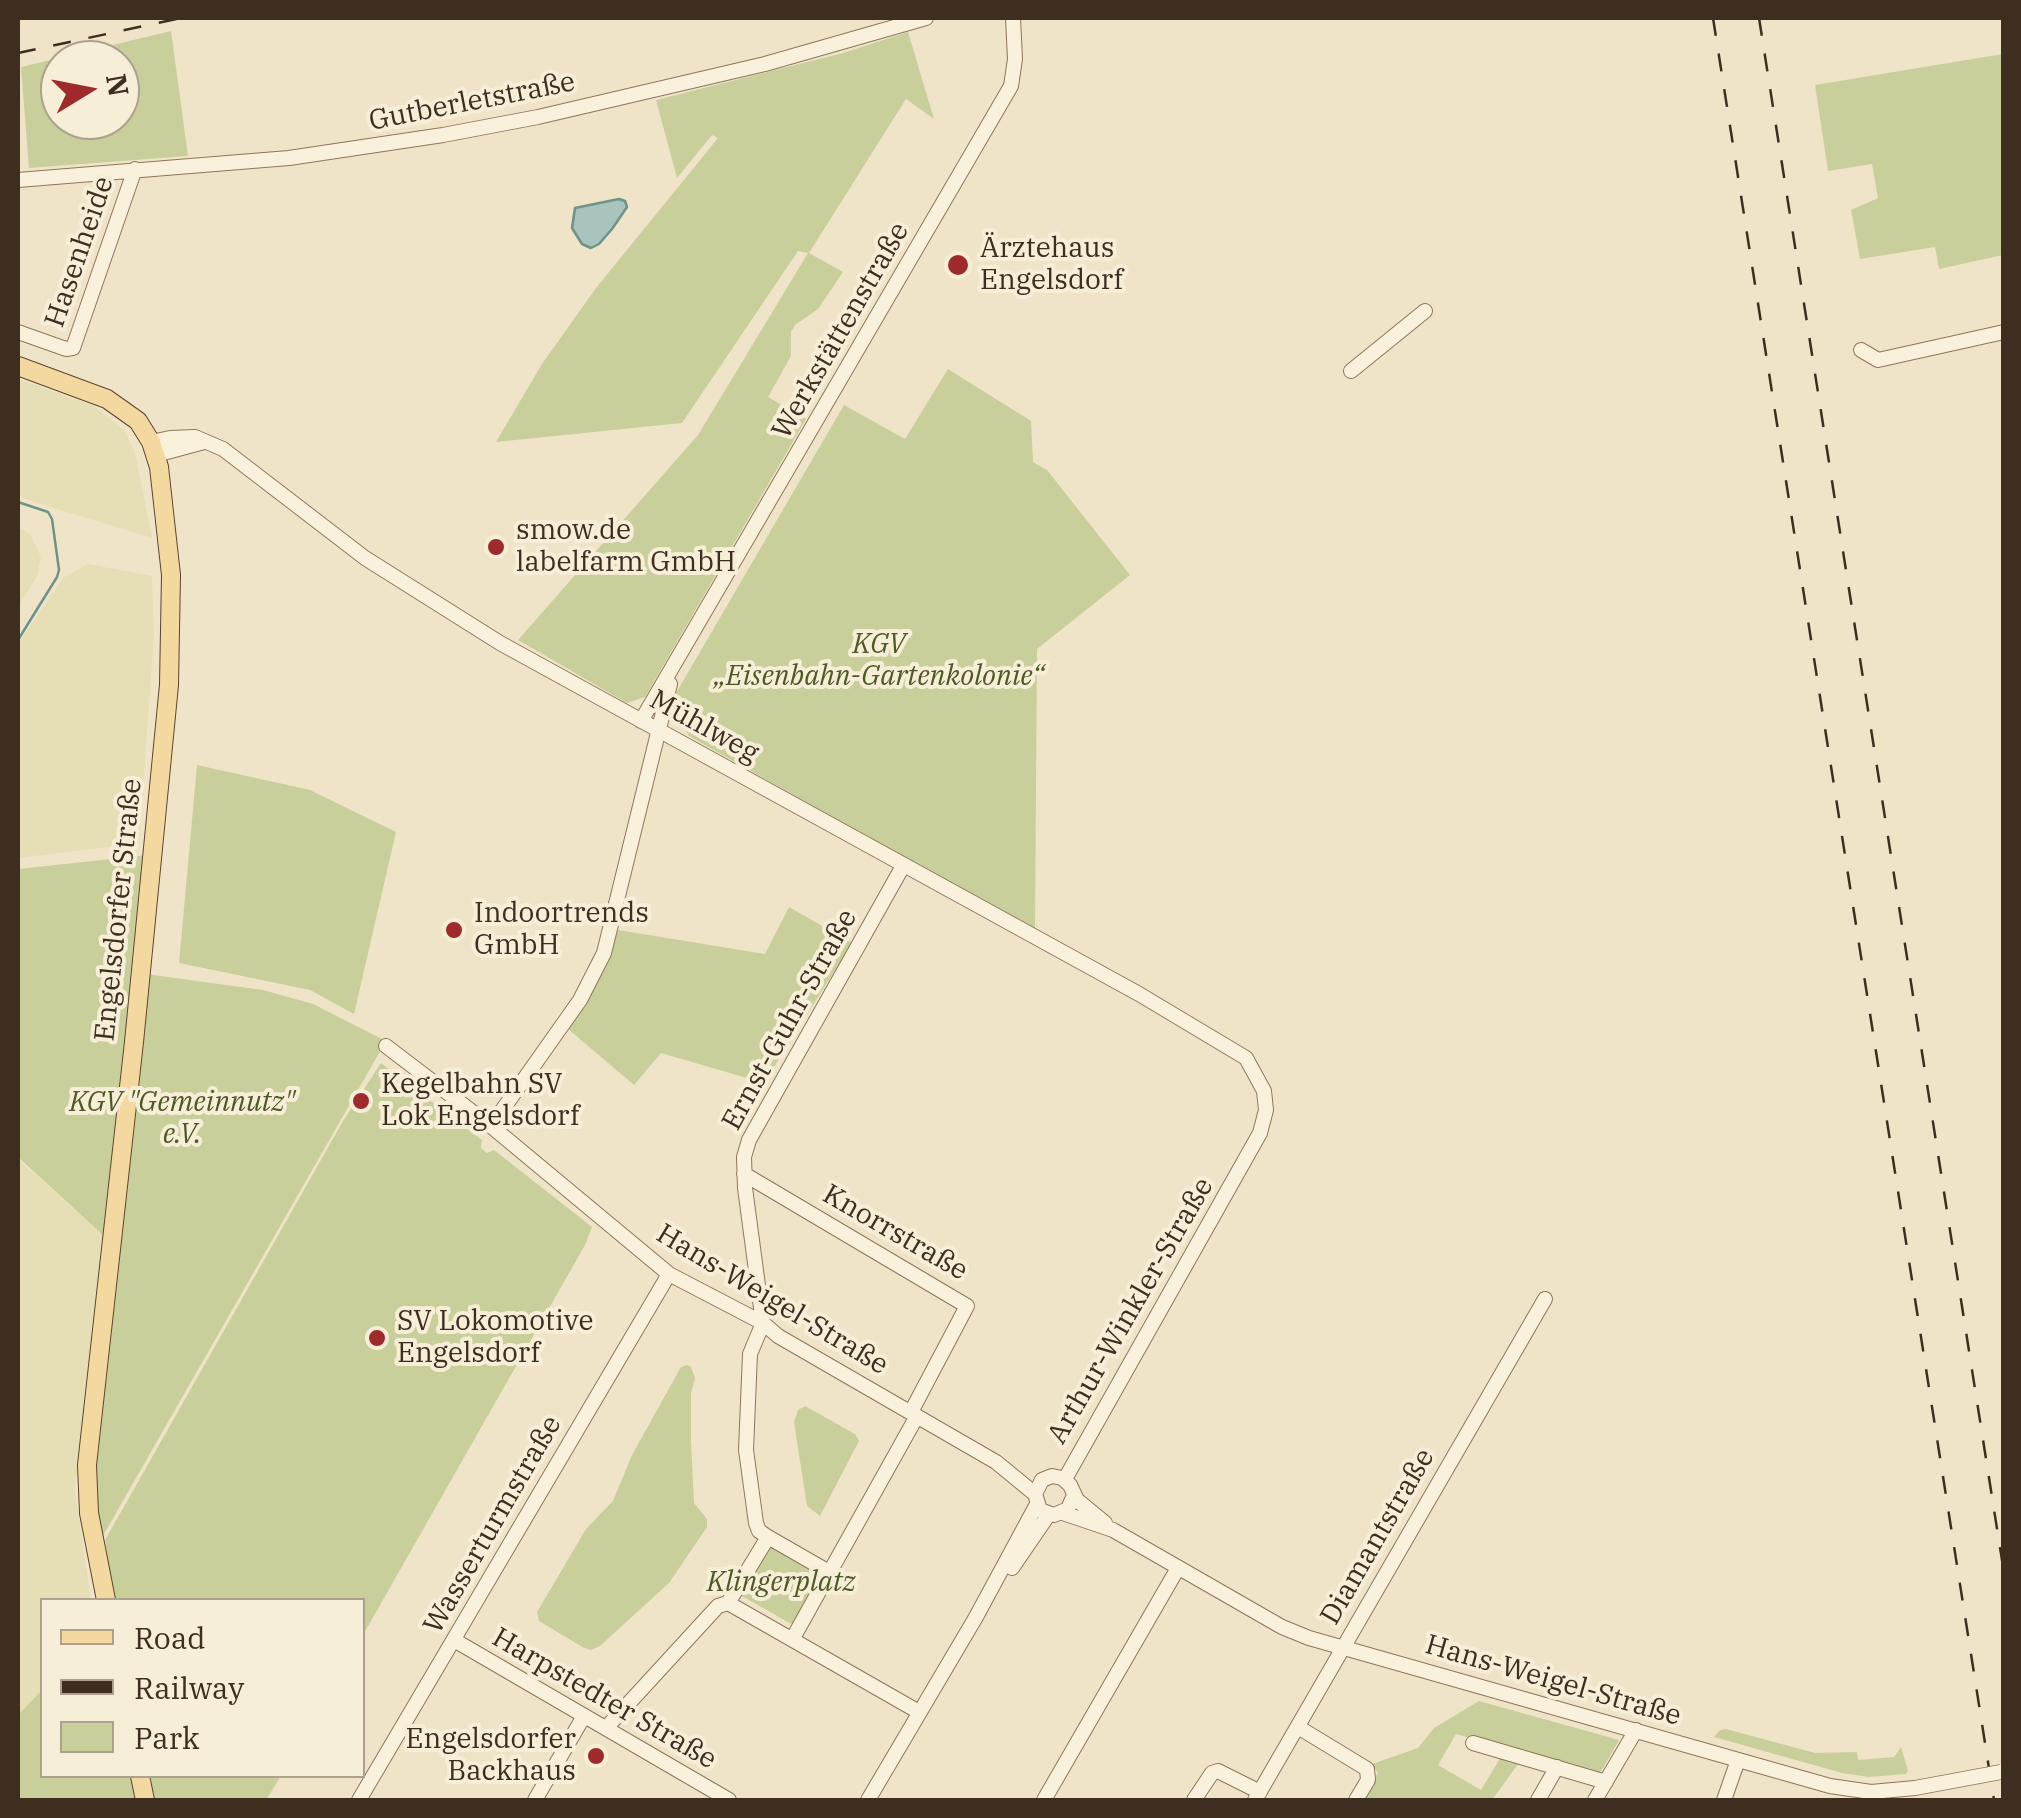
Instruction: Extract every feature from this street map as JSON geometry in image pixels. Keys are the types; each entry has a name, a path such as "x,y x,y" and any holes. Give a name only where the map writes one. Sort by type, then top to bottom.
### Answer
{"main road":[{"path":"18,366 114,402 138,421 153,449"},
{"name":"Engelsdorfer Straße","path":"106,1598 86,1488 169,685 171,575 153,449"}],"street":[{"name":"Gutberletstraße","path":"18,180 302,157 520,120 765,64 926,18"},
{"name":"Werkstättenstraße","path":"642,721 1011,86 1013,18"},
{"name":"Hasenheide","path":"18,332 70,350 74,345 135,170"},
{"path":"1351,371 1425,311"},
{"path":"1861,350 1878,360 2004,332"},
{"name":"Mühlweg","path":"153,449 205,442 223,449 387,573 500,643 1198,1028"},
{"name":"Werkstättenstraße","path":"491,1126 580,1000 604,953 668,688 679,660"},
{"name":"Ernst-Guhr-Straße","path":"763,1323 744,1174 749,1140 902,866"},
{"name":"Arthur-Winkler-Straße","path":"1065,1479 1260,1133 1266,1110 1264,1091 1246,1058 1198,1028"},
{"name":"Hans-Weigel-Straße","path":"386,1046 491,1126 669,1274 763,1323 778,1336 1004,1467 1046,1506 1113,1530 1282,1627 1853,1796 2004,1772"},
{"name":"Knorrstraße","path":"744,1174 968,1306 914,1414"},
{"name":"Wasserturmstraße","path":"360,1800 669,1274"},
{"name":"Diamantstraße","path":"1257,1796 1545,1299"},
{"path":"763,1323 750,1354 746,1450 756,1522 759,1531 829,1572"},
{"path":"793,1638 914,1414"},
{"name":"Hans-Weigel-Straße","path":"1004,1467 1045,1478"},
{"path":"1045,1478 1065,1479 1074,1496 1072,1504 1046,1506 1038,1485 1045,1478"},
{"name":"Hans-Weigel-Straße","path":"1074,1496 1113,1530"},
{"path":"868,1800 1046,1506"},
{"path":"606,1728 718,1606 728,1603 768,1536"},
{"path":"1044,1800 1178,1568"},
{"path":"728,1603 919,1712"},
{"name":"Harpstedter Straße","path":"454,1640 728,1800"},
{"path":"535,1800 584,1716"},
{"path":"1298,1726 1367,1768 1368,1780 1356,1800"},
{"path":"1595,1800 1636,1730"},
{"path":"1472,1743 1606,1782"},
{"path":"1730,1798 1738,1760"},
{"path":"1538,1800 1557,1768"},
{"path":"1194,1800 1212,1772 1218,1771 1257,1796"}],"shaded area":[{"path":"18,379 94,406 124,430 135,453 152,538 18,497"},
{"path":"18,527 30,534 41,557 37,577 18,606"},
{"path":"88,564 152,576 154,636 139,843 18,858 18,644 63,578"},
{"path":"18,1159 109,1241 75,1489 91,1598 40,1598 40,1692 18,1715"}],"green space":[{"path":"171,31 188,156 29,168 21,67 40,62 40,140 140,140 140,40 134,40"},
{"path":"908,32 934,119 906,99 809,253 843,272 818,309 795,325 791,332 791,356 768,397 806,419 645,697 627,703 518,640 698,435 808,253 798,251 682,423 496,442 542,364 596,288 718,138 712,135 677,178 656,100 843,53"},
{"path":"2003,54 2003,255 1939,269 1935,247 1860,259 1851,210 1878,198 1872,164 1828,171 1815,85"},
{"name":"KGV „Eisenbahn-Gartenkolonie“","path":"948,369 1031,421 1033,462 1047,470 1130,575 1037,649 1035,932 689,736 676,715 676,693 844,405 905,439"},
{"path":"197,765 310,790 396,832 354,1014 310,990 179,963"},
{"name":"KGV \"Gemeinnutz\" e.V.","path":"148,855 146,974 263,990 313,1004 386,1041 100,1541 92,1494 118,1249 18,1157 18,869"},
{"path":"789,907 852,943 764,1083 661,1053 634,1085 567,1028 608,961 618,930 765,954"},
{"name":"SV Lokomotive Engelsdorf","path":"381,1063 482,1140 481,1148 487,1153 494,1150 592,1227 585,1245 365,1631 365,1598 114,1598 105,1540 343,1121"},
{"path":"687,1365 695,1378 691,1393 694,1503 707,1519 707,1527 669,1583 600,1646 584,1648 539,1621 537,1612 586,1529 613,1501 632,1455 681,1367"},
{"path":"805,1406 855,1434 859,1441 820,1516 807,1506 794,1422 798,1410"},
{"name":"Klingerplatz","path":"770,1542 823,1571 793,1625 740,1595"},
{"path":"40,1692 40,1778 137,1778 141,1800 18,1800 18,1715"},
{"path":"1479,1701 1619,1740 1599,1775 1456,1734 1438,1765 1481,1790 1502,1755 1521,1760 1492,1800 1363,1800 1378,1773 1372,1764 1418,1748 1434,1728"},
{"path":"1726,1729 1815,1753 1857,1752 1858,1760 1894,1757 1901,1747 1908,1771 1869,1777 1842,1773 1714,1737"},
{"path":"148,1778 280,1778 266,1800 152,1800"}],"water":[{"path":"619,199 627,207 612,229 591,248 582,244 572,228 575,208"}],"waterway":[{"path":"18,502 48,512 59,570 18,640"}],"railway":[{"path":"18,53 181,18"},
{"path":"1713,18 1994,1800"},
{"path":"1759,18 2004,1573"}],"place":[{"name":"Ärztehaus Engelsdorf","path":"958,265"},
{"name":"smow.de labelfarm GmbH","path":"496,547"},
{"name":"Indoortrends GmbH","path":"454,930"},
{"name":"Kegelbahn SV Lok Engelsdorf","path":"361,1101"},
{"name":"SV Lokomotive Engelsdorf","path":"377,1338"},
{"name":"Engelsdorfer Backhaus","path":"596,1756"}]}
